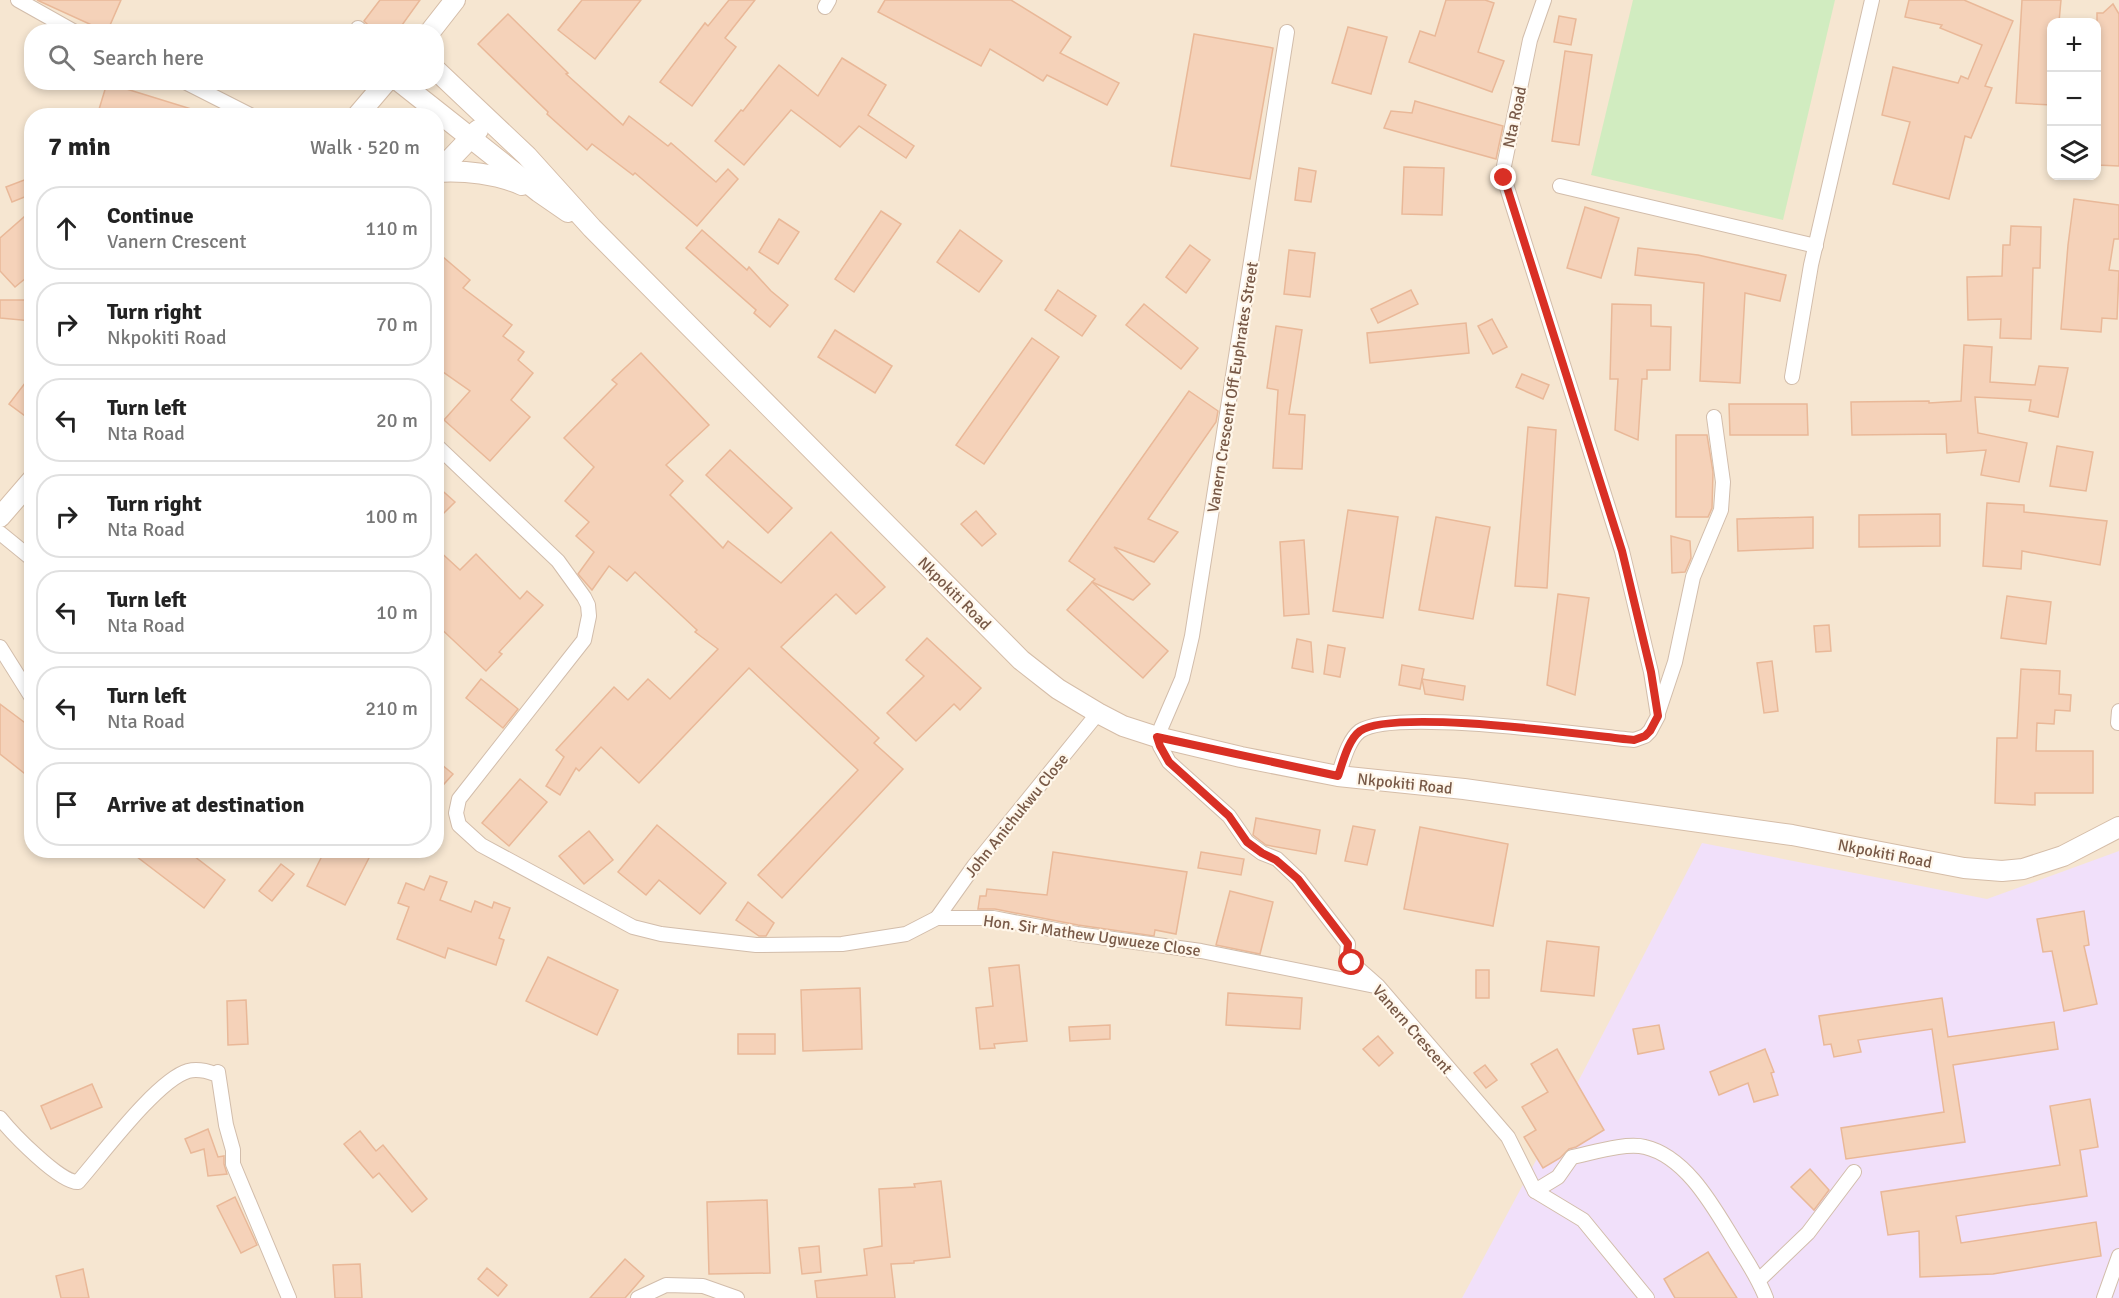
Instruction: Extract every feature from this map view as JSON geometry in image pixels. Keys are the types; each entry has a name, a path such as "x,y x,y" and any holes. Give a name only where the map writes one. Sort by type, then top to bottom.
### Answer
{"main road":[{"path":"436,24 455,0"},
{"path":"444,77 541,171 592,228"},
{"path":"364,108 379,90"},
{"path":"410,90 432,108"},
{"path":"444,117 539,192 592,228"},
{"path":"444,165 489,119"},
{"path":"444,172 483,174 512,180 539,192"},
{"name":"Nkpokiti Road","path":"592,228 1021,660 1058,689 1123,726 1157,737 1338,776 1464,789 1769,832 1964,868 2002,871 2023,869 2062,856 2119,827"},
{"path":"0,517 24,489"}],"street":[{"path":"18,0 61,24"},
{"name":"Nta Road","path":"1544,0 1530,40 1504,166 1504,178 1622,551 1651,672 1658,716"},
{"path":"1792,377 1815,246 1872,0"},
{"name":"Vanern Crescent Off Euphrates Street","path":"1157,737 1182,680 1192,636 1287,32"},
{"path":"201,90 236,108"},
{"path":"1560,186 1815,246"},
{"path":"1338,776 1351,742 1358,733 1366,728 1401,723 1460,723 1634,740 1645,736 1658,716 1675,662 1693,577 1721,510 1723,482 1714,417"},
{"name":"Hon. Sir Mathew Ugwueze Close","path":"444,453 558,561 584,597 590,616 584,640 459,799 456,813 459,825 481,845 633,927 661,934 756,945 842,944 906,934 938,918 993,918 1077,934 1201,951 1377,986"},
{"path":"0,533 24,552"},
{"path":"0,647 24,685"},
{"name":"John Anichukwu Close","path":"938,918 974,866 1098,713"},
{"name":"Vanern Crescent","path":"1157,737 1169,762 1229,816 1247,842 1276,860 1298,879 1348,944 1347,954 1352,963 1377,986 1508,1137 1535,1191"},
{"path":"0,1118 16,1137 67,1180 78,1182 128,1122 171,1080 188,1071 215,1074 218,1072 226,1125 233,1149 233,1164 288,1298"},
{"path":"1647,1298 1583,1220 1535,1191 1558,1177 1572,1157 1628,1147 1644,1147 1664,1154 1697,1183 1760,1280 1766,1298"},
{"path":"1760,1280 1808,1233 1854,1172"},
{"path":"2104,1298 2119,1256"},
{"path":"638,1298 666,1285 703,1286 731,1297"}],"shaded area":[{"path":"0,0 2119,0 2119,1298 0,1298"},
{"path":"1702,843 1987,899 2119,851 2119,1298 1462,1298 1568,1101"}],"green space":[{"path":"1633,0 1835,0 1783,220 1591,175"}],"building":[{"path":"37,0 121,0 110,24 90,24"},
{"path":"380,0 420,0 403,24 367,24 364,21"},
{"path":"582,0 641,0 595,59 558,30"},
{"path":"729,0 755,0 725,38 736,47 692,106 660,82 705,23 708,26"},
{"path":"885,0 1011,0 1071,37 1060,53 1119,83 1107,105 1047,75 1043,81 990,49 981,66 878,12"},
{"path":"1446,0 1485,0 1494,3 1478,52 1504,61 1492,92 1409,62 1420,31 1435,36"},
{"path":"1909,0 1964,0 2013,21 1985,86 1992,88 1971,138 1965,136 1949,199 1893,184 1910,122 1882,115 1893,67 1958,83 1961,76 1968,79 1982,45 1940,28 1942,25 1905,17"},
{"path":"2022,0 2061,0 2059,18 2047,18 2047,105 2016,103"},
{"path":"2113,4 2119,14 2119,166 2101,165 2101,18 2097,18 2097,13 2103,13"},
{"path":"508,14 568,73 566,74 623,125 629,116 668,146 671,143 716,182 728,169 738,179 697,226 635,173 633,175 592,144 587,150 547,114 548,112 478,44"},
{"path":"1559,16 1576,19 1571,45 1554,42"},
{"path":"1348,27 1387,37 1371,94 1332,83"},
{"path":"1194,34 1273,48 1250,179 1171,166"},
{"path":"1565,51 1592,55 1579,145 1552,141"},
{"path":"842,58 886,85 868,115 914,146 906,158 859,126 840,147 791,110 744,165 715,141 741,110 743,111 779,65 818,96"},
{"path":"105,90 130,90 188,108 99,108"},
{"path":"1415,101 1503,126 1496,159 1384,128 1391,111 1412,113"},
{"path":"1404,167 1444,168 1442,215 1402,214"},
{"path":"1299,168 1316,171 1311,202 1295,200"},
{"path":"24,180 24,197 12,202 6,187"},
{"path":"2074,199 2119,205 2119,239 2114,239 2109,270 2119,271 2117,319 2102,318 2101,332 2061,329"},
{"path":"1585,207 1619,218 1601,278 1567,268"},
{"path":"881,211 901,224 854,292 835,279"},
{"path":"24,217 24,280 15,287 0,271 0,238"},
{"path":"779,219 799,232 778,264 759,252"},
{"path":"2011,226 2041,227 2040,268 2033,268 2031,339 2000,338 2001,319 1968,320 1967,277 2002,276 2003,245 2010,245"},
{"path":"702,230 747,270 749,267 771,291 788,305 770,327 754,313 756,310 686,248"},
{"path":"960,230 1002,261 979,292 937,262"},
{"path":"1190,245 1210,260 1186,293 1166,277"},
{"path":"1638,248 1698,255 1786,275 1780,301 1745,293 1740,383 1700,381 1704,283 1635,275"},
{"path":"1289,250 1315,253 1310,297 1284,294"},
{"path":"444,258 470,280 463,288 512,325 503,336 524,352 518,360 533,373 511,400 530,417 490,461 444,420 470,391 444,373"},
{"path":"1058,290 1096,316 1082,336 1045,310"},
{"path":"1411,290 1418,304 1378,323 1371,309"},
{"path":"0,300 24,300 24,320 0,318"},
{"path":"1144,304 1198,348 1181,369 1126,325"},
{"path":"1612,304 1651,305 1651,326 1671,327 1670,370 1647,370 1647,379 1642,379 1638,440 1615,430 1618,379 1610,379"},
{"path":"1492,319 1507,347 1493,354 1478,326"},
{"path":"1466,323 1469,353 1370,363 1367,333"},
{"path":"1276,326 1302,330 1289,414 1305,415 1302,469 1273,468 1278,390 1267,388"},
{"path":"835,330 892,366 875,393 818,357"},
{"path":"1032,338 1059,357 984,464 956,445"},
{"path":"1964,345 1992,347 1990,382 2035,385 2039,366 2068,368 2058,417 2029,411 2031,400 1975,397 1978,433 2027,443 2019,482 1981,475 1986,450 1947,453 1946,434 1852,435 1851,402 1961,401"},
{"path":"641,353 709,425 666,465 683,481 670,495 723,548 728,541 781,583 831,532 885,587 856,614 836,594 781,647 879,738 874,743 903,769 782,898 758,875 858,770 749,668 639,783 601,747 579,771 576,768 560,795 546,786 564,757 556,750 614,687 628,700 648,679 670,699 718,649 695,632 697,630 635,572 627,581 609,566 592,590 578,574 594,552 576,536 589,522 565,501 594,467 564,438 617,384 612,380"},
{"path":"1522,374 1549,385 1543,399 1516,387"},
{"path":"24,384 24,415 9,404"},
{"path":"1189,391 1218,411 1216,422 1148,519 1178,532 1154,562 1114,547 1150,584 1133,600 1092,582 1095,579 1069,561"},
{"path":"1729,404 1807,404 1808,435 1730,435"},
{"path":"1528,427 1556,430 1547,588 1515,586"},
{"path":"1676,435 1707,435 1713,472 1712,508 1708,517 1676,517"},
{"path":"2057,446 2093,452 2086,491 2050,486"},
{"path":"730,450 792,508 768,533 706,475"},
{"path":"444,492 455,502 444,513"},
{"path":"1987,503 2024,505 2024,512 2107,521 2100,565 2022,551 2021,569 1983,566"},
{"path":"1348,510 1398,517 1383,618 1333,611"},
{"path":"976,511 996,534 982,546 961,524"},
{"path":"1940,514 1940,546 1859,547 1859,515"},
{"path":"1436,517 1490,527 1473,619 1419,610"},
{"path":"1813,517 1813,548 1738,551 1737,519"},
{"path":"1671,536 1690,541 1691,558 1685,572 1672,573"},
{"path":"1304,540 1309,614 1284,616 1280,542"},
{"path":"476,554 520,599 527,591 543,605 499,652 502,654 486,671 444,632 444,555 460,570"},
{"path":"1092,582 1168,651 1143,678 1067,610"},
{"path":"1558,594 1589,598 1575,695 1547,685"},
{"path":"2007,596 2051,602 2046,644 2001,638"},
{"path":"1829,625 1831,651 1816,652 1814,626"},
{"path":"927,638 981,688 960,710 954,704 916,741 887,713 924,676 906,660"},
{"path":"1297,639 1311,642 1313,672 1292,668"},
{"path":"1328,645 1345,648 1340,677 1324,674"},
{"path":"1772,661 1778,711 1764,713 1757,663"},
{"path":"1402,665 1424,669 1420,689 1399,685"},
{"path":"2021,669 2060,671 2059,694 2071,695 2070,711 2055,710 2054,724 2037,723 2036,751 2093,751 2093,793 2035,793 2035,805 1995,803 1997,738 2017,738"},
{"path":"481,679 518,709 503,728 466,698"},
{"path":"1422,679 1465,686 1463,700 1425,694"},
{"path":"0,704 24,722 24,773 0,754"},
{"path":"444,767 453,774 444,784"},
{"path":"520,779 547,802 509,846 482,823"},
{"path":"1256,818 1320,830 1316,854 1266,845 1253,835"},
{"path":"657,825 726,883 700,914 659,880 646,895 618,872"},
{"path":"1353,826 1375,830 1367,865 1345,861"},
{"path":"1420,827 1508,844 1493,926 1404,909"},
{"path":"589,831 613,860 584,884 559,856"},
{"path":"1053,852 1187,872 1176,934 1155,930 1154,936 1078,925 995,909 978,909 980,896 986,896 987,889 1047,895"},
{"path":"1201,852 1244,859 1241,875 1198,868"},
{"path":"138,858 196,858 225,880 204,908"},
{"path":"321,858 369,858 345,905 307,886"},
{"path":"281,864 294,874 272,901 259,891"},
{"path":"430,876 447,882 440,900 471,912 475,901 492,908 494,902 510,908 499,938 504,940 496,965 448,948 445,958 397,939 409,907 398,903 406,883 424,890"},
{"path":"1230,891 1273,902 1260,954 1216,945"},
{"path":"748,902 774,923 766,936 759,936 736,920"},
{"path":"2084,911 2089,945 2084,946 2097,1004 2064,1011 2052,951 2043,952 2037,919"},
{"path":"1547,941 1599,947 1594,996 1541,991"},
{"path":"548,957 618,990 597,1035 526,1001"},
{"path":"1019,965 1027,1041 994,1044 995,1048 980,1049 976,1008 993,1006 989,968"},
{"path":"1476,970 1489,970 1489,998 1476,998"},
{"path":"860,988 862,1049 803,1051 801,990"},
{"path":"1228,993 1302,998 1300,1029 1226,1025"},
{"path":"1942,998 1948,1037 2054,1022 2058,1049 1953,1065 1965,1142 1846,1159 1841,1128 1944,1112 1932,1029 1858,1040 1861,1052 1834,1057 1831,1044 1824,1045 1819,1016"},
{"path":"246,1000 248,1044 228,1045 227,1001"},
{"path":"1110,1025 1110,1039 1070,1041 1069,1027"},
{"path":"1659,1025 1664,1049 1638,1054 1633,1029"},
{"path":"738,1034 775,1034 775,1054 738,1054"},
{"path":"1378,1036 1393,1053 1379,1066 1363,1049"},
{"path":"1557,1049 1604,1130 1569,1149 1560,1158 1543,1168 1524,1137 1536,1130 1522,1107 1548,1092 1531,1064"},
{"path":"1765,1049 1774,1072 1771,1073 1778,1095 1754,1102 1748,1083 1719,1095 1710,1072"},
{"path":"1485,1065 1497,1080 1486,1088 1474,1073"},
{"path":"92,1084 102,1107 51,1129 41,1106"},
{"path":"2090,1099 2098,1147 2080,1150 2087,1196 1956,1216 1961,1243 2096,1222 2101,1256 1993,1274 1920,1277 1919,1231 1888,1235 1881,1192 2060,1165 2050,1106"},
{"path":"208,1129 218,1157 224,1156 227,1174 208,1176 204,1149 191,1153 185,1139"},
{"path":"360,1131 376,1151 383,1145 427,1199 412,1212 379,1173 373,1178 344,1144"},
{"path":"1810,1169 1829,1190 1814,1210 1791,1187"},
{"path":"941,1181 950,1257 891,1264 895,1298 817,1298 815,1281 867,1275 864,1249 882,1246 879,1189 915,1187 914,1184"},
{"path":"235,1197 257,1245 241,1253 217,1206"},
{"path":"767,1200 770,1273 709,1274 707,1202"},
{"path":"819,1246 821,1272 802,1274 799,1248"},
{"path":"1708,1252 1737,1298 1675,1298 1664,1279"},
{"path":"625,1259 644,1276 625,1298 590,1298"},
{"path":"360,1264 362,1298 335,1298 333,1265"},
{"path":"487,1268 507,1285 498,1296 478,1279"},
{"path":"83,1269 89,1298 61,1298 56,1276"}],"route":[{"path":"1352,963 1347,954 1348,944 1298,879 1276,860 1247,842 1229,816 1169,762 1157,737 1338,776 1351,742 1358,733 1366,728 1401,723 1460,723 1634,740 1645,736 1658,716 1651,672 1622,551 1504,178"}]}
